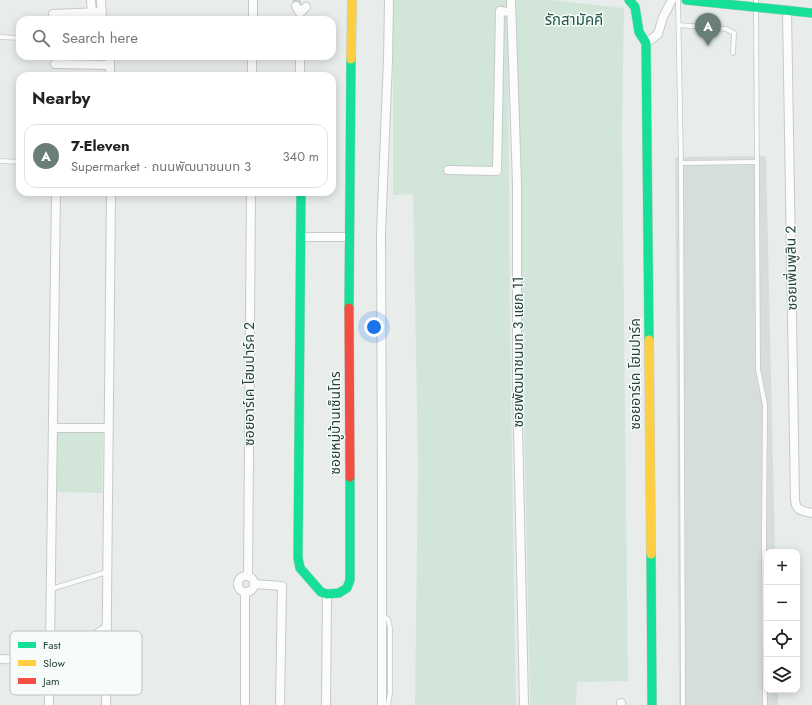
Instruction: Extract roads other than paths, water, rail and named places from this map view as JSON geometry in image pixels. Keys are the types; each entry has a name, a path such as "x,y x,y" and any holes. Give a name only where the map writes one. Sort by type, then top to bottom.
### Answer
{"street":[{"path":"91,0 92,13"},
{"path":"101,0 102,16"},
{"name":"ซอยหมู่บ้านเซ็นโทร","path":"328,594 344,592 350,580 348,237 352,0"},
{"path":"382,705 381,233 388,60 388,0"},
{"name":"ซอยพัฒนาชนบท 3 แยก 11","path":"511,0 517,183 517,380 524,705"},
{"name":"ซอยอาร์เค โฮมปาร์ค","path":"629,0 635,7 639,32 646,42 652,705"},
{"path":"646,42 658,34 663,17 672,0"},
{"path":"686,0 756,4 812,13"},
{"path":"253,1 253,16"},
{"path":"299,13 306,7"},
{"name":"ซอยเพิ่มพูสิน 2","path":"787,10 795,506 799,510 812,513"},
{"path":"448,170 497,171 500,11 511,12"},
{"path":"53,14 92,13 100,16"},
{"path":"110,60 110,72"},
{"path":"252,60 252,72"},
{"path":"300,60 300,72"},
{"path":"55,64 110,65"},
{"path":"50,631 56,196"},
{"path":"107,631 111,196"},
{"name":"ซอยอาร์เค โฮมปาร์ค 2","path":"248,576 251,196"},
{"path":"301,196 298,558 300,568 321,592 328,594 326,705"},
{"path":"301,237 348,237"},
{"path":"53,428 108,428"},
{"path":"243,576 248,576 253,579 253,590 245,593 238,588 238,583 243,576"},
{"path":"254,584 282,586 280,705"},
{"path":"245,593 245,705"},
{"path":"101,631 107,627"},
{"path":"0,659 10,659"},
{"path":"106,695 106,705"}],"lane":[{"path":"678,0 681,163 683,705"},
{"path":"756,4 758,369 765,405 765,705"},
{"path":"678,25 726,29 734,33 733,54"},
{"path":"0,38 16,38"},
{"path":"0,161 16,162"},
{"path":"681,163 757,162"},
{"path":"51,589 107,572"},
{"path":"382,616 388,619 390,628 390,693 388,705"}],"tunnel":[{"path":"296,6 297,0"}],"place":[{"name":"7-Eleven","path":"708,46"}],"district":[{"name":"รักสามัคคี","path":"574,20"}]}
